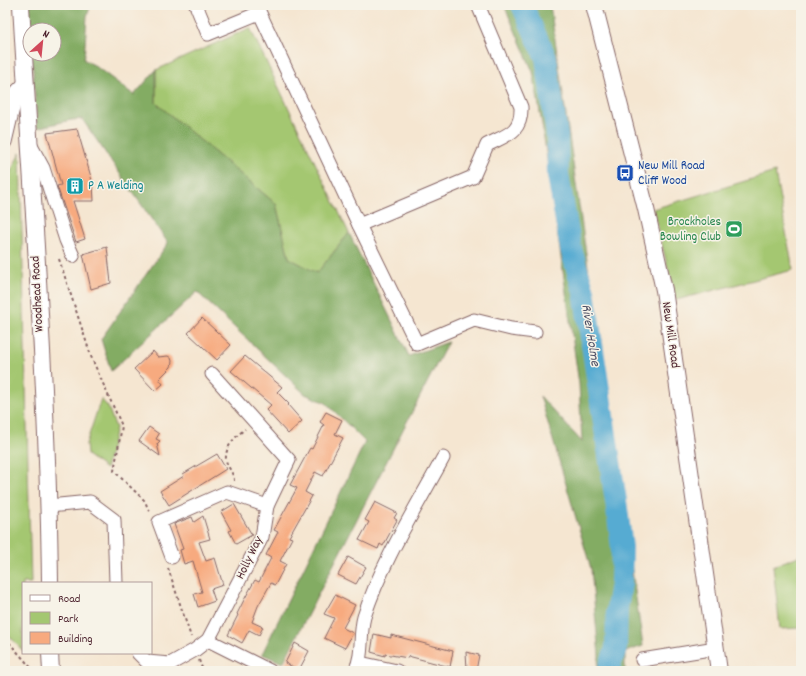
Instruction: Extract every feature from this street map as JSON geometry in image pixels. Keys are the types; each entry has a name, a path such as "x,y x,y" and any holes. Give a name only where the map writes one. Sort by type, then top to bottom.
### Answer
{"main road":[{"name":"Woodhead Road","path":"21,5 30,144 49,506 50,582"},
{"name":"New Mill Road","path":"594,5 646,209 664,290 719,671"},
{"path":"50,654 51,671"}],"street":[{"path":"196,5 208,34 258,9 359,225 417,344 474,320 511,329 535,332"},
{"path":"359,225 473,177 487,145 513,132 519,124 521,107 478,5"},
{"path":"5,142 17,91 26,82"},
{"path":"30,144 43,168 66,240 73,256"},
{"name":"Holly Way","path":"139,654 147,662 170,664 195,650 208,640 262,537 267,506 289,460 212,374"},
{"path":"397,671 358,667 364,619 384,566 443,458"},
{"path":"172,557 159,522 227,492 267,506"},
{"path":"49,506 90,502 114,520 116,582"},
{"path":"208,640 270,671"},
{"path":"642,660 716,648"}],"path":[{"path":"58,253 92,359 122,426 114,472"},
{"path":"227,492 234,485 234,477 226,462 226,453 232,441 255,422"},
{"path":"5,638 34,671"}],"green space":[{"path":"28,5 91,5 87,16 84,60 94,65 134,95 156,70 156,103 276,204 289,258 317,273 349,233 409,356 448,342 283,663 262,654 365,442 326,403 305,394 197,292 111,371 101,339 168,243 82,119 37,128 33,62 62,62 62,22 29,22"},
{"path":"504,5 550,5 643,646 625,652 625,671 597,671 599,656 591,569 540,396 582,442 579,384 542,124 533,72"},
{"path":"250,28 349,233 317,273 289,258 276,204 156,103 156,70"},
{"path":"20,153 31,582 22,582 22,650 5,631 5,183"},
{"path":"775,172 793,270 676,300 653,209"},
{"path":"101,399 108,407 116,428 106,469 87,455 86,444"},
{"path":"801,555 801,628 780,629 773,566"}],"building":[{"name":"P A Welding","path":"77,129 93,184 94,201 73,201 85,239 76,242 57,186 61,185 47,133"},
{"path":"107,247 111,283 91,289 83,254"},
{"path":"202,318 231,345 217,360 188,333"},
{"path":"153,351 158,357 168,356 172,361 171,367 159,379 163,384 155,391 134,369"},
{"path":"245,356 282,387 277,392 289,404 288,405 302,421 288,434 266,410 271,405 231,371"},
{"path":"326,412 342,420 335,434 343,438 323,476 315,472 305,492 312,496 289,537 292,538 280,561 286,564 275,585 271,583 258,606 252,622 263,627 259,635 249,630 242,643 228,635 255,580 259,582 271,558 266,555 278,532 274,530 297,488 290,485 310,448 312,449 324,425 320,422"},
{"path":"149,427 159,434 156,439 160,441 157,444 160,456 139,441"},
{"path":"217,454 226,469 169,505 160,491 184,476 183,474"},
{"path":"375,502 397,513 394,518 397,520 383,546 380,544 378,549 359,540 369,522 365,520"},
{"path":"234,504 252,535 236,544 229,531 231,530 221,512"},
{"path":"203,516 210,539 199,542 206,561 215,558 223,585 211,589 215,601 198,607 194,594 202,592 193,561 184,564 180,550 183,549 174,524 192,517 194,522"},
{"path":"348,557 366,567 356,584 338,575"},
{"path":"335,595 355,605 343,628 353,633 345,648 324,638 334,618 324,614"},
{"path":"374,634 391,638 391,635 453,651 450,667 408,656 408,658 385,654 385,656 371,652"},
{"path":"295,643 309,651 299,670 285,663"},
{"path":"466,652 479,655 476,671 467,669"}],"waterway":[{"name":"River Holme","path":"522,5 546,58 557,135 558,175 571,249 584,292 616,501 622,548 621,583 617,609 616,648 608,671"}],"place":[{"name":"New Mill Road Cliff Wood","path":"625,173"},
{"name":"P A Welding","path":"75,186"},
{"name":"Brockholes Bowling Club","path":"734,229"}]}
